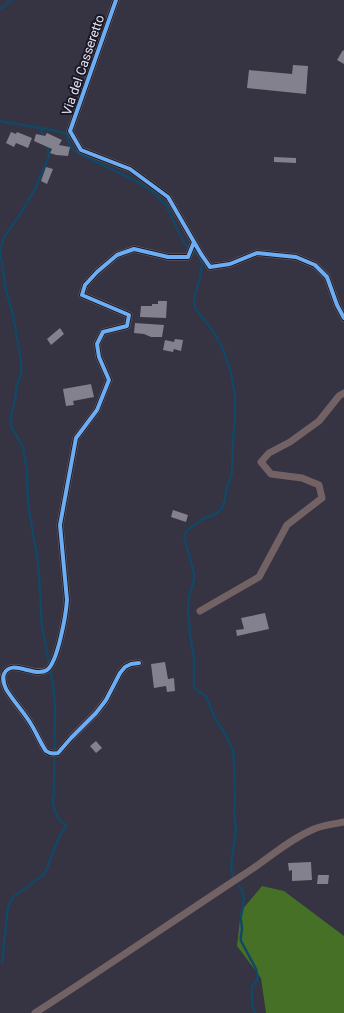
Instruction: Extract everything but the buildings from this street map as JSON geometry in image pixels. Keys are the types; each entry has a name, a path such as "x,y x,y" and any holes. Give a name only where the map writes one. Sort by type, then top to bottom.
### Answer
{"street":[{"name":"Via del Casseretto","path":"116,0 70,131 81,150 130,169 168,197 210,267 230,264 257,253 296,257 315,265 327,278 336,305 344,318"},
{"path":"139,664 131,664 125,667 120,673 106,700 96,713 70,738 58,753 52,754 46,751 31,724 3,682 6,671 13,668 40,672 46,670 52,665 56,656 66,612 67,600 60,525 76,438 97,410 109,380 99,357 97,344 103,332 127,326 129,315 82,295 85,285 97,272 117,255 134,249 168,257 188,257 194,242"},
{"path":"200,611 259,577 286,525 322,498 319,485 302,478 271,474 262,462 270,453 290,442 319,422 339,396 344,393"},
{"path":"34,1013 90,978 299,837 316,828 344,822"}],"green space":[{"path":"262,886 284,891 344,936 344,1013 266,1013 261,978 237,946 241,911"}],"waterway":[{"path":"0,9 12,0"},
{"path":"0,121 67,134 73,150 134,180 152,191 166,205 184,243 200,257 202,264 194,298 195,308 213,331 222,347 230,369 235,395 232,474 226,490 222,508 216,514 203,519 187,530 184,537 194,573 188,609 194,658 194,686 198,691 206,696 214,716 233,750 234,812 236,831 231,865 233,877"},
{"path":"41,129 44,138"},
{"path":"2,963 8,907 12,898 43,875 46,871 59,837 66,826 57,816 53,804 55,706 53,685 42,627 38,561 28,505 27,470 23,447 11,426 16,387 21,375 21,361 13,315 6,290 0,251 4,237 21,213 36,187 49,156 47,144"},
{"path":"239,886 244,897 241,918 241,941 256,969 258,979 252,987 252,1004 255,1013"}],"cycle path":[{"path":"116,0 70,131 81,150 130,169 168,197 210,267 230,264 257,253 296,257 315,265 327,277 337,305 344,318"},
{"path":"139,663 131,664 125,667 120,673 106,700 96,713 58,753 55,754 46,751 33,727 6,689 3,680 4,674 7,670 12,668 36,672 47,670 55,658 63,626 67,600 60,525 76,438 97,410 109,380 99,357 97,344 103,332 127,326 129,315 82,295 85,285 97,272 117,255 134,249 168,257 188,257 194,242"}]}
